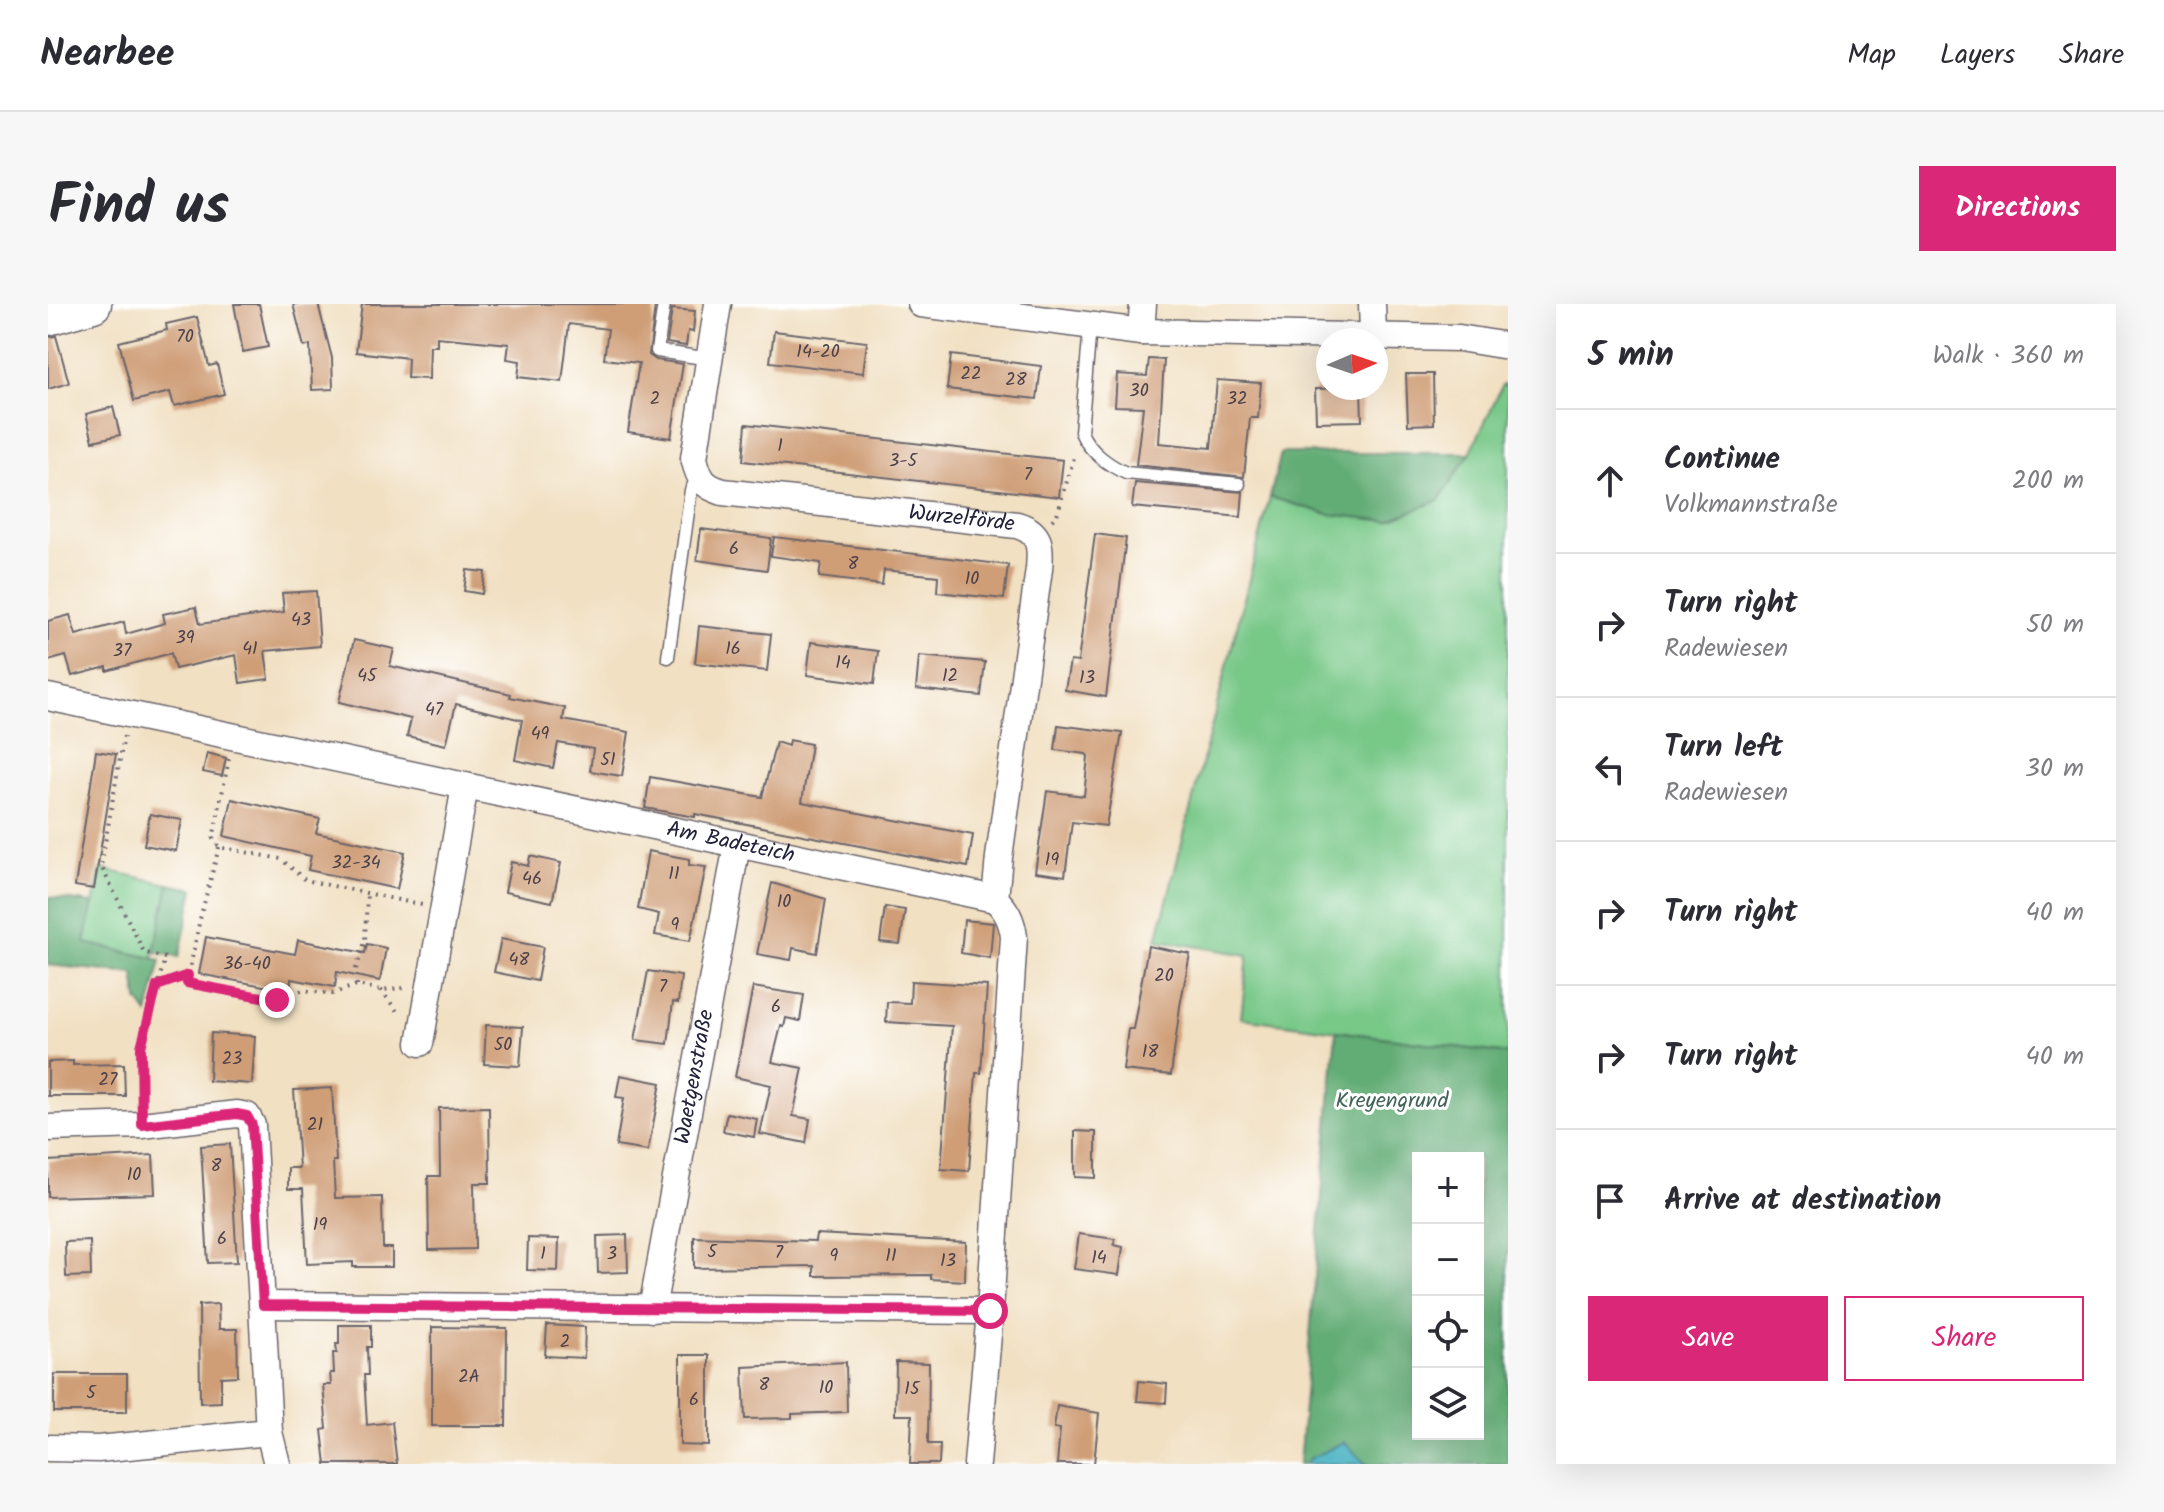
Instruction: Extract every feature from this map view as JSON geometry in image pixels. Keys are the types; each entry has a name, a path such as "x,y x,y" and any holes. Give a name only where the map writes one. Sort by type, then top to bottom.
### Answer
{"main road":[{"path":"48,317 93,304"}],"street":[{"path":"698,477 694,458 718,304"},
{"path":"921,304 1141,332 1316,334"},
{"path":"1141,332 1143,304"},
{"path":"1372,304 1373,328"},
{"path":"1388,335 1459,338 1508,346"},
{"name":"Wurzelförde","path":"698,477 706,487 723,492 1017,525 1028,528 1037,536 1041,548 1039,569 995,899"},
{"name":"Am Badeteich","path":"48,697 995,899"},
{"path":"420,1043 465,786"},
{"name":"Waetgenstraße","path":"652,1309 737,845"},
{"path":"977,1464 1014,937 1012,923 1004,907 995,899"},
{"path":"48,1128 142,1125 237,1114 247,1116 252,1125 269,1432 277,1464"},
{"path":"263,1305 990,1311"},
{"path":"48,1448 98,1449 269,1432"}],"lane":[{"path":"664,304 657,351 710,359"},
{"path":"1090,326 1081,432 1084,440 1110,466 1126,473 1239,484"},
{"path":"668,657 691,490 698,477"}],"path":[{"path":"1037,536 1057,515 1081,432"},
{"path":"128,714 101,866 144,952 165,958 141,1047 142,1125"},
{"path":"227,767 213,839 219,847 281,859 305,880 442,910"},
{"path":"219,847 187,983 277,1000 303,990 332,994 357,985 381,990 405,988 429,991"},
{"path":"357,985 356,969 365,942 367,893"},
{"path":"157,986 188,975"}],"green space":[{"path":"1503,384 1508,386 1508,1054 1241,1018 1248,955 1157,940 1270,497 1328,514 1439,500 1470,453"},
{"path":"1281,453 1470,453 1439,500 1388,521 1328,514 1270,497"},
{"path":"101,869 169,884 153,958 84,943"},
{"path":"169,884 194,889 179,957 154,952"},
{"path":"48,897 93,903 85,943 161,960 148,1014 138,1000 134,974 48,965"},
{"name":"Kreyengrund","path":"1336,1031 1508,1054 1508,1464 1299,1464"}],"water":[{"path":"1344,1442 1366,1464 1307,1464 1309,1459"}],"building":[{"path":"234,304 259,304 268,347 243,352"},
{"path":"293,304 318,304 332,358 333,389 312,390 310,345 304,347"},
{"path":"362,304 652,304 655,306 649,355 656,360 683,364 671,438 628,432 639,363 604,359 608,329 569,324 562,382 518,377 520,361 507,359 509,344 437,337 437,346 430,346 429,379 407,378 408,358 356,352"},
{"path":"672,309 695,311 693,332 688,331 686,346 667,343"},
{"path":"197,317 209,366 217,364 224,394 174,406 170,392 134,401 119,342 167,330 166,324"},
{"path":"774,331 867,342 863,373 770,362"},
{"path":"56,336 69,383 48,389 48,337"},
{"path":"951,355 1041,366 1037,399 947,389"},
{"path":"1149,359 1164,360 1159,443 1211,448 1217,380 1261,383 1258,418 1250,418 1244,477 1136,465 1143,407 1115,406 1117,374 1147,376"},
{"path":"1406,374 1433,374 1434,424 1408,425"},
{"path":"1315,389 1316,400 1361,400 1362,421 1316,422"},
{"path":"113,407 120,435 93,441 86,414"},
{"path":"746,424 1063,460 1059,497 743,461"},
{"path":"1135,483 1243,492 1241,517 1132,507"},
{"path":"701,529 771,538 767,570 697,560"},
{"path":"1095,534 1126,538 1106,697 1065,690 1070,661 1078,662"},
{"path":"774,537 1008,565 1004,599 937,592 938,576 884,570 882,585 819,577 821,563 771,556"},
{"path":"467,570 485,572 482,594 464,591"},
{"path":"316,591 320,646 265,651 269,679 240,683 236,655 175,669 171,653 107,671 107,667 72,676 66,656 48,661 48,621 70,615 76,635 124,622 126,634 165,623 163,614 196,607 200,624 284,612 282,593"},
{"path":"699,626 771,634 767,671 695,663"},
{"path":"354,640 394,649 390,666 565,708 563,720 629,732 622,776 590,771 593,749 558,743 553,768 515,760 522,720 456,704 446,745 407,736 411,719 339,702"},
{"path":"811,642 878,651 874,684 807,675"},
{"path":"919,656 985,662 981,696 916,689"},
{"path":"1058,725 1122,733 1106,826 1072,822 1065,876 1035,872 1047,791 1084,796 1088,756 1055,750"},
{"path":"789,740 811,744 802,802 973,835 968,867 695,814 695,817 645,808 650,777 762,797 776,742 788,746"},
{"path":"96,751 116,754 94,889 75,886"},
{"path":"207,753 226,758 222,776 203,772"},
{"path":"232,799 320,819 316,833 405,852 397,889 308,870 311,856 224,836"},
{"path":"150,814 182,820 176,851 144,845"},
{"path":"648,851 689,859 689,865 706,867 690,941 655,935 659,914 638,909"},
{"path":"530,856 561,863 552,902 505,892 511,862 528,866"},
{"path":"772,883 826,899 817,953 793,948 791,960 757,954"},
{"path":"885,907 905,910 900,944 880,942"},
{"path":"964,920 993,923 990,958 961,953"},
{"path":"206,937 295,954 298,940 365,953 367,944 386,948 380,981 337,972 335,987 291,979 290,991 199,974"},
{"path":"501,939 543,947 537,981 494,972"},
{"path":"1148,946 1190,954 1171,1075 1123,1070 1128,1029 1133,1029"},
{"path":"648,971 681,976 678,1003 673,1002 668,1044 635,1040"},
{"path":"911,981 987,986 981,1073 976,1073 969,1171 941,1169 952,1026 886,1022 887,1002 910,1003"},
{"path":"753,987 804,995 800,1021 786,1018 772,1062 803,1068 793,1116 810,1119 806,1143 760,1134 771,1085 735,1077"},
{"path":"486,1025 523,1027 520,1066 484,1064"},
{"path":"211,1033 255,1036 252,1084 209,1081"},
{"path":"73,1061 73,1065 124,1064 125,1096 48,1096 48,1062"},
{"path":"620,1075 661,1083 648,1151 616,1146 624,1098 616,1097"},
{"path":"332,1088 335,1198 382,1197 383,1248 392,1248 392,1267 353,1267 353,1262 307,1264 303,1189 288,1189 288,1168 299,1168 294,1090"},
{"path":"489,1107 490,1183 474,1183 475,1249 429,1250 428,1176 440,1176 439,1108"},
{"path":"727,1113 757,1119 754,1137 723,1131"},
{"path":"1075,1131 1096,1132 1096,1178 1075,1177"},
{"path":"230,1144 237,1262 208,1263 201,1146"},
{"path":"153,1155 155,1194 48,1197 48,1161"},
{"path":"816,1234 966,1242 965,1281 931,1279 931,1275 814,1276 814,1266 694,1268 694,1237 815,1241"},
{"path":"1079,1234 1115,1239 1114,1245 1123,1247 1119,1275 1074,1269"},
{"path":"627,1235 628,1272 598,1273 597,1236"},
{"path":"528,1238 559,1239 558,1271 527,1270"},
{"path":"90,1241 91,1276 66,1277 65,1242"},
{"path":"218,1304 219,1329 237,1329 238,1376 221,1377 221,1402 200,1403 199,1305"},
{"path":"339,1325 371,1325 371,1347 367,1347 368,1375 364,1375 367,1425 392,1422 397,1464 326,1464 322,1430 327,1429 323,1385 331,1385 330,1373 334,1373 333,1353 337,1353 336,1344 339,1344"},
{"path":"547,1325 585,1327 584,1358 545,1356"},
{"path":"432,1327 507,1328 506,1426 432,1426"},
{"path":"680,1355 709,1355 709,1446 680,1445"},
{"path":"846,1362 847,1412 745,1419 743,1367"},
{"path":"896,1362 929,1363 928,1444 940,1444 939,1464 910,1464 912,1415 895,1415"},
{"path":"54,1374 127,1374 127,1412 54,1412"},
{"path":"1139,1381 1167,1384 1166,1403 1137,1401"},
{"path":"1057,1406 1099,1413 1094,1464 1057,1464 1060,1429 1054,1428"}],"route":[{"path":"277,1000 187,983 188,975 157,986 141,1047 142,1125 237,1114 247,1116 252,1125 263,1305 990,1311"}]}
